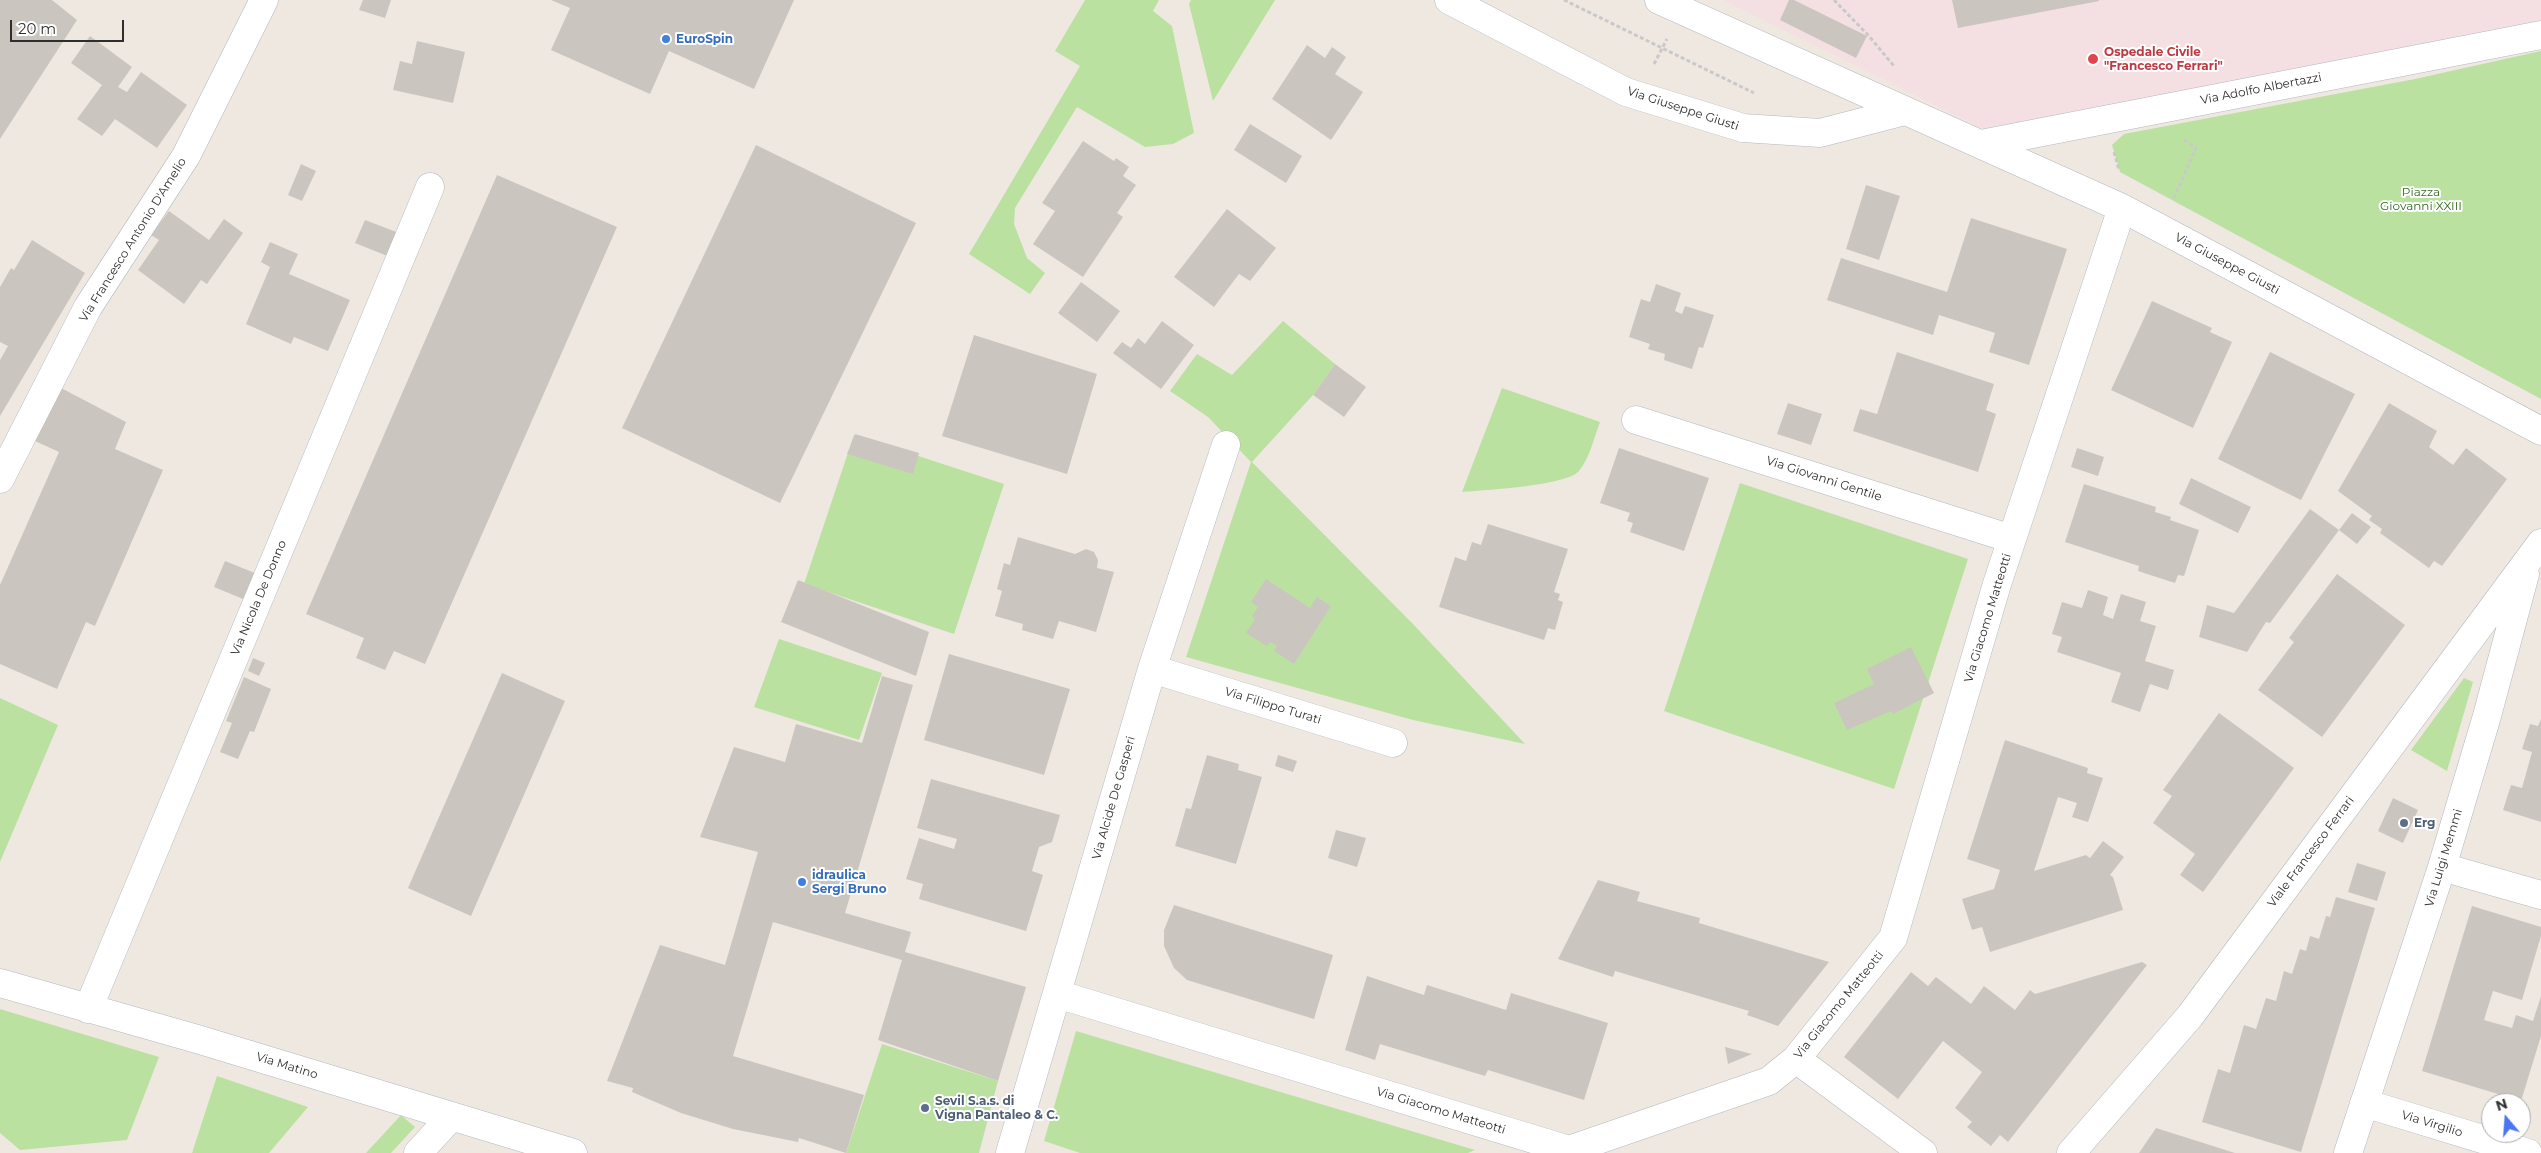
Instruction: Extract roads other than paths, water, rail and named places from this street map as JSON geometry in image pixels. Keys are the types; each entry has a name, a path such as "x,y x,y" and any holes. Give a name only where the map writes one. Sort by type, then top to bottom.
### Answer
{"street":[{"name":"Via Francesco Antonio D'Amelio","path":"0,479 88,307 186,156 264,0"},
{"name":"Via Giuseppe Giusti","path":"1449,0 1626,92 1743,128 1820,133 1905,111"},
{"name":"Via Giuseppe Giusti","path":"1659,0 2122,208 2541,431"},
{"name":"Via Adolfo Albertazzi","path":"1981,144 2541,35"},
{"name":"Via Nicola De Donno","path":"88,1009 430,187"},
{"name":"Via Giacomo Matteotti","path":"1057,994 1569,1150 1770,1081 1796,1059 1893,938 2012,539 2122,208"},
{"name":"Via Giovanni Gentile","path":"1636,420 2012,539"},
{"name":"Via Alcide De Gasperi","path":"1010,1153 1152,669 1226,446"},
{"name":"Via Luigi Memmi","path":"2348,1153 2442,867 2535,551"},
{"name":"Viale Francesco Ferrari","path":"2071,1153 2190,1016 2535,551"},
{"name":"Via Filippo Turati","path":"1152,669 1393,744"},
{"path":"2442,867 2541,895"},
{"name":"Via Matino","path":"0,982 197,1039 573,1153"},
{"path":"1796,1059 1923,1153"},
{"name":"Via Virgilio","path":"2364,1103 2528,1153"},
{"path":"418,1153 451,1117"}],"place":[{"name":"EuroSpin","path":"666,39"},
{"name":"Ospedale Civile \"Francesco Ferrari\"","path":"2093,59"},
{"name":"Erg","path":"2404,823"},
{"name":"idraulica Sergi Bruno","path":"802,882"},
{"name":"Sevil S.a.s. di Vigna Pantaleo & C.","path":"925,1108"}],"park label":[{"name":"Piazza Giovanni XXIII","path":"2421,199"}]}
